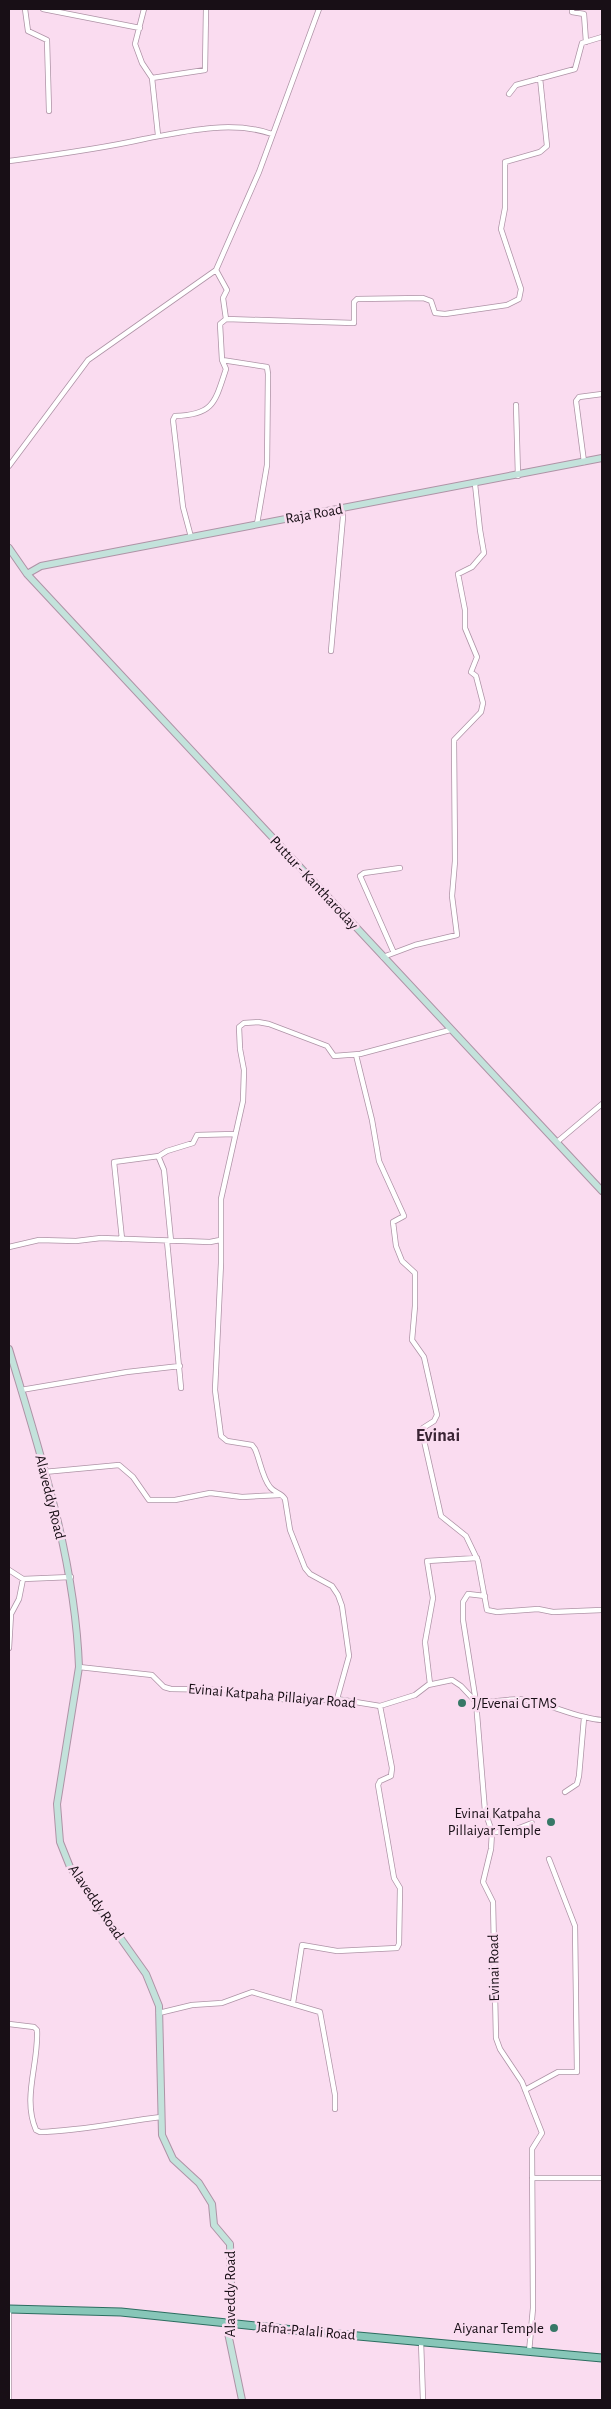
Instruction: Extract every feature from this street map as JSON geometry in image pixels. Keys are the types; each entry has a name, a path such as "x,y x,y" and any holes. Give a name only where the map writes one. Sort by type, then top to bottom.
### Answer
{"main road":[{"name":"Jafna-Palali Road","path":"9,2309 121,2312 602,2358"}],"street":[{"path":"25,9 28,31 47,40 49,111"},
{"path":"43,9 140,28"},
{"path":"144,9 135,44 136,51 152,78 158,136"},
{"path":"152,78 205,70 206,9"},
{"path":"9,466 88,360 216,270 259,172 319,9"},
{"path":"572,9 572,12 584,14 586,42"},
{"path":"509,94 516,85 575,69 582,43 602,37"},
{"path":"191,537 183,507 173,420 175,416 190,416 204,411 216,401 226,370 222,360 220,324 226,318 354,323 354,302 357,298 423,298 431,301 435,313 445,314 507,305 519,299 521,289 501,229 505,208 505,162 540,152 547,146 540,78"},
{"path":"9,161 158,136 226,127 256,128 272,134"},
{"path":"216,270 227,290 223,298 226,318"},
{"path":"222,360 267,367 267,465 257,524"},
{"path":"584,462 576,401 579,397 602,394"},
{"path":"516,405 518,476"},
{"name":"Raja Road","path":"27,574 41,566 518,476 602,458"},
{"path":"383,957 414,945 457,935 452,896 455,861 454,740 481,712 483,703 476,676 471,672 477,657 464,628 465,610 458,574 472,567 484,553 475,484"},
{"path":"331,651 343,517 342,509"},
{"name":"Puttur - Kantharoday","path":"9,548 27,574 602,1191"},
{"path":"394,953 360,876 364,873 400,868"},
{"path":"282,1495 272,1490 268,1484 252,1445 227,1441 221,1436 218,1425 215,1390 221,1263 221,1199 243,1101 244,1070 240,1049 239,1027 244,1023 258,1022 269,1024 327,1046 334,1056 356,1055 450,1030"},
{"path":"356,1055 372,1120 379,1161 404,1216 393,1222 396,1246 402,1261 415,1273 412,1340 424,1357 437,1415 434,1421 424,1428 423,1436 442,1516 466,1536 477,1558 487,1610 497,1612 538,1609 553,1612 602,1610"},
{"path":"557,1142 602,1104"},
{"path":"122,1240 114,1162 159,1156 167,1151 193,1143 197,1135 235,1134"},
{"path":"160,1158 164,1170 181,1388"},
{"path":"9,1248 39,1240 210,1242 220,1240"},
{"name":"Alaveddy Road","path":"9,1349 71,1577 79,1667 57,1804 60,1842 70,1866 146,1974 159,2006 162,2135 172,2159 199,2183 212,2204 214,2225 230,2244 232,2324 228,2332 242,2400"},
{"path":"21,1390 127,1372 180,1366"},
{"path":"44,1472 119,1465 133,1477 149,1500 175,1500 210,1493 242,1497 282,1495"},
{"path":"282,1495 290,1530 305,1568 310,1574 332,1586 342,1606 349,1656 337,1699"},
{"path":"430,1684 425,1642 433,1598 427,1561 477,1558"},
{"path":"9,1570 23,1579 71,1577"},
{"path":"9,1648 12,1614 19,1599 23,1579"},
{"name":"Evinai Road","path":"485,1596 468,1594 463,1602 463,1620 476,1702 485,1811 492,1832 492,1849 483,1882 493,1902 496,2038 500,2049 525,2090 542,2133 532,2149 533,2308 529,2352"},
{"name":"Evinai Katpaha Pillaiyar Road","path":"79,1667 152,1675 164,1687 171,1689 230,1690 295,1700 337,1699 380,1706 415,1695 430,1684 452,1680 457,1682 476,1702"},
{"path":"476,1702 509,1698 525,1700 546,1704 584,1718 602,1720"},
{"path":"292,2003 302,1945 323,1950 351,1951 396,1948 399,1944 400,1888 394,1878 378,1784 391,1776 392,1768 380,1706"},
{"path":"566,1792 577,1784 579,1776 584,1718"},
{"path":"492,1832 509,1832 532,1823"},
{"path":"525,2090 558,2072 577,2072 575,1926 549,1859"},
{"path":"159,2013 192,2005 222,2004 252,1992 320,2012 335,2094 335,2109"},
{"path":"9,2024 34,2026 37,2030 31,2080 31,2105 36,2130 40,2132 88,2129 106,2124 161,2117"},
{"path":"532,2178 602,2178"},
{"path":"9,2309 9,2400"},
{"path":"421,2341 423,2400"}],"place":[{"name":"J/Evenai GTMS","path":"462,1703"},
{"name":"Evinai Katpaha Pillaiyar Temple","path":"551,1822"},
{"name":"Aiyanar Temple","path":"554,2328"}],"district":[{"name":"Evinai","path":"438,1436"}]}
